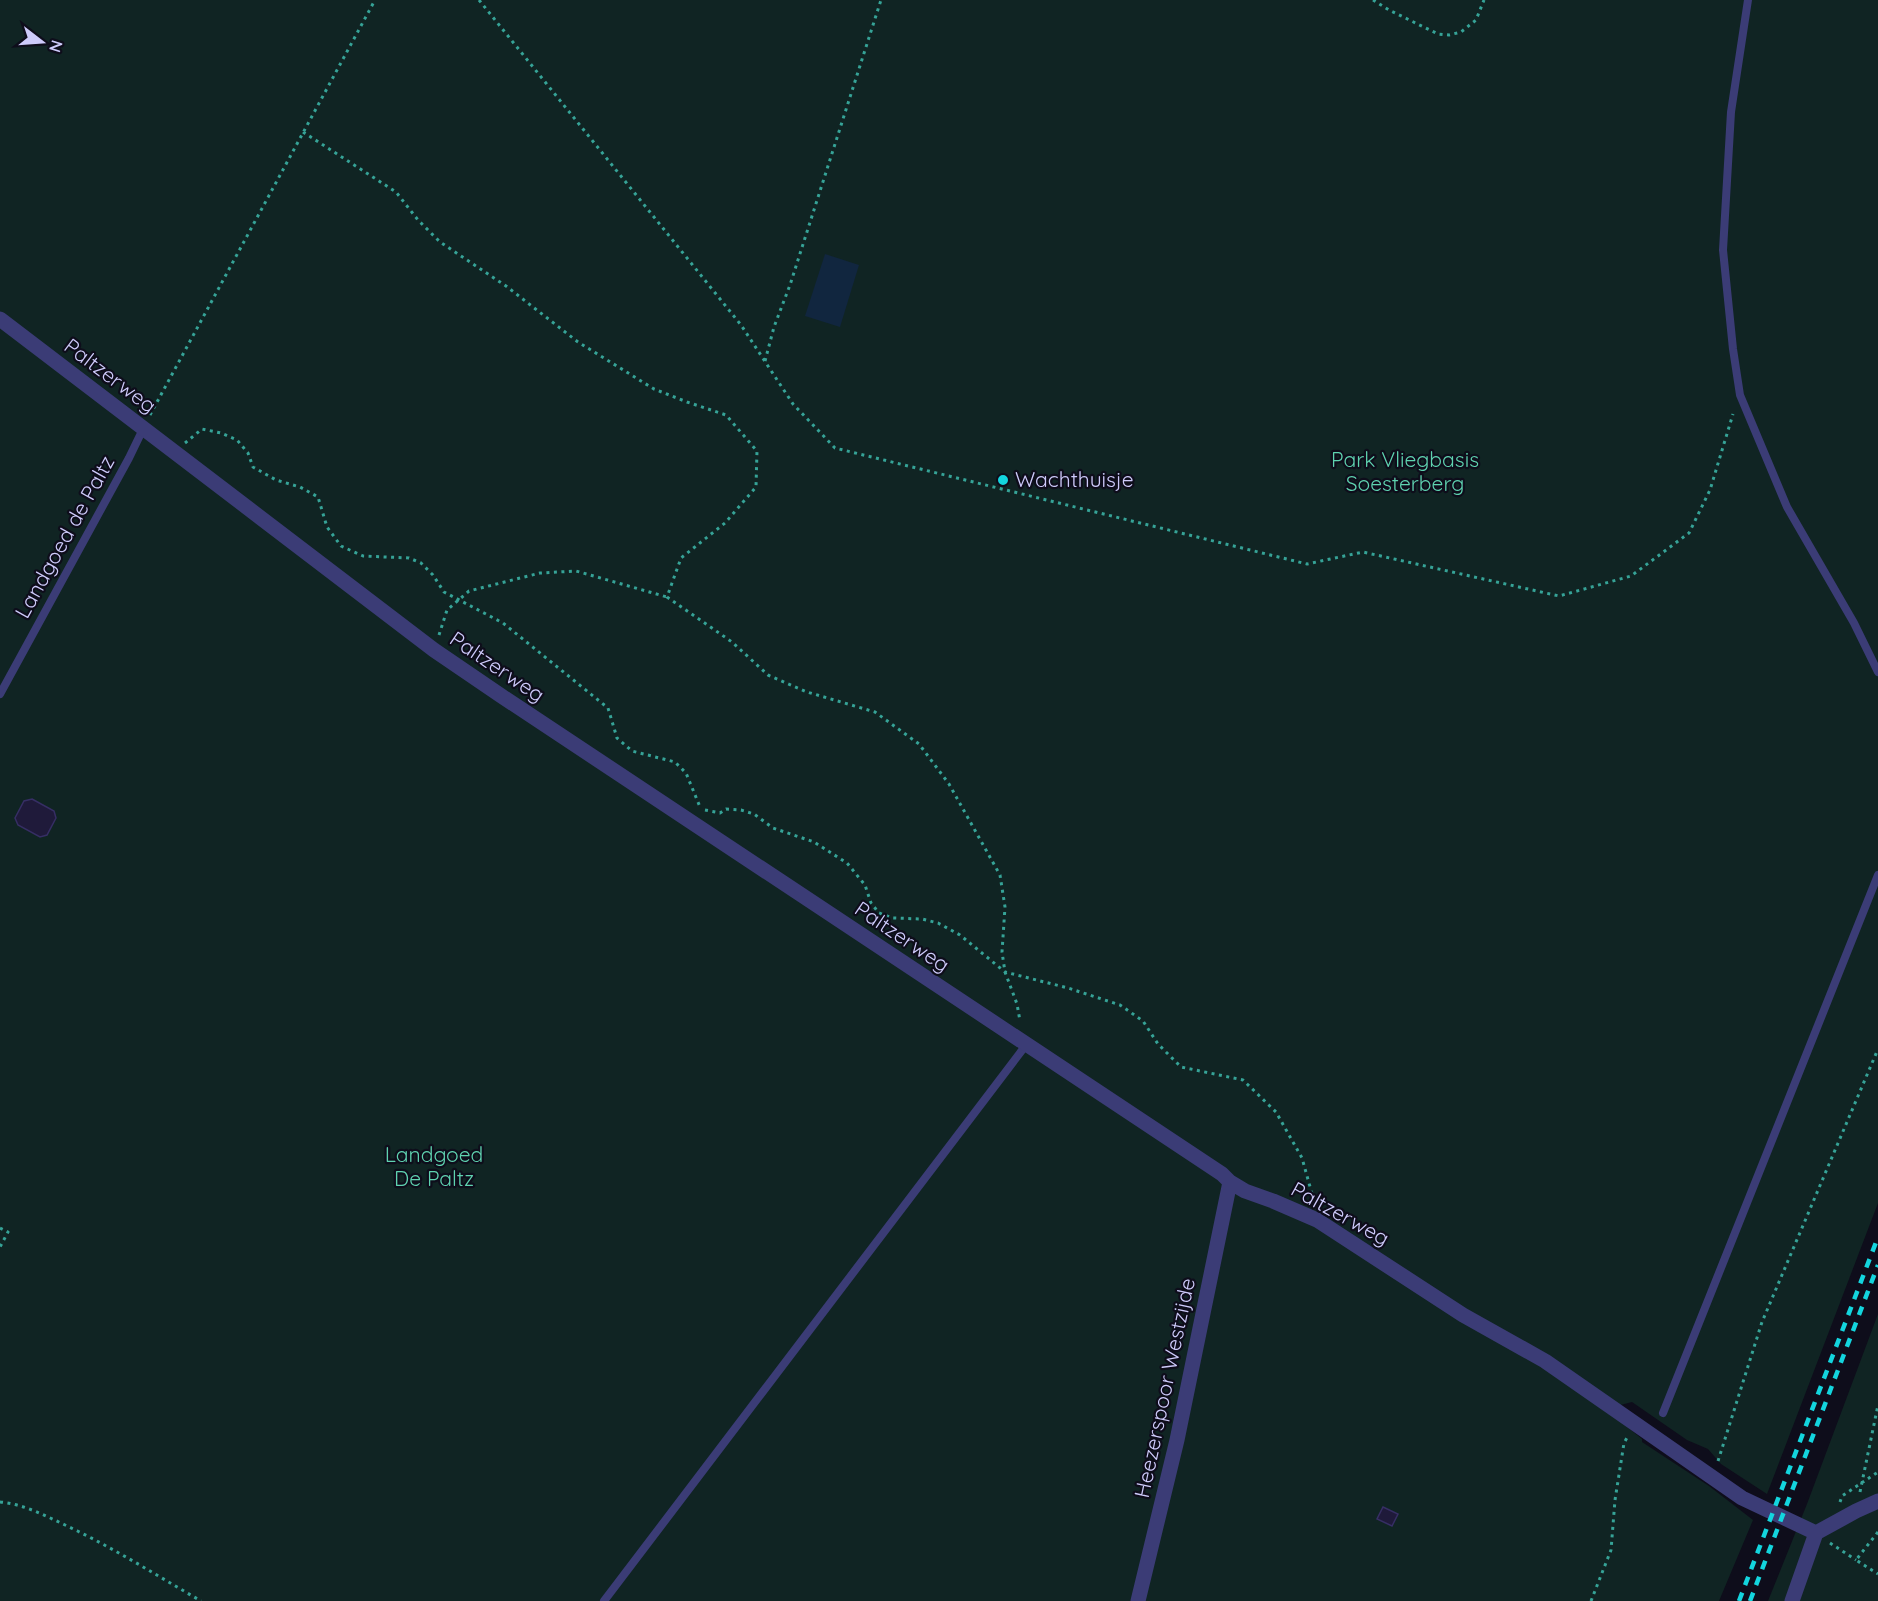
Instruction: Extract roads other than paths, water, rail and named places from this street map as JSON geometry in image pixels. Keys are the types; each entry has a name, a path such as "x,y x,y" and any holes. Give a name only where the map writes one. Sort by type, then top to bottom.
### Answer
{"street":[{"name":"Paltzerweg","path":"0,319 434,650 1222,1174 1230,1182 1245,1191 1317,1220 1463,1315 1545,1361 1742,1498 1816,1533"},
{"name":"Heezerspoor Westzijde","path":"1138,1601 1177,1440 1230,1182"},
{"path":"1791,1601 1816,1533 1878,1501"}],"lane":[{"path":"1748,0 1731,112 1723,250 1732,349 1740,395 1787,507 1854,623 1878,672"},
{"name":"Landgoed de Paltz","path":"0,694 144,428"},
{"path":"1663,1413 1878,875"},
{"path":"604,1601 1024,1044"}],"water":[{"path":"825,254 859,265 840,327 805,316"}],"railway":[{"path":"1739,1601 1878,1237"},
{"path":"1750,1601 1878,1265"}],"place":[{"name":"Wachthuisje","path":"1003,480"}],"park label":[{"name":"Park Vliegbasis Soesterberg","path":"1405,472"},
{"name":"Landgoed De Paltz","path":"434,1167"}]}
